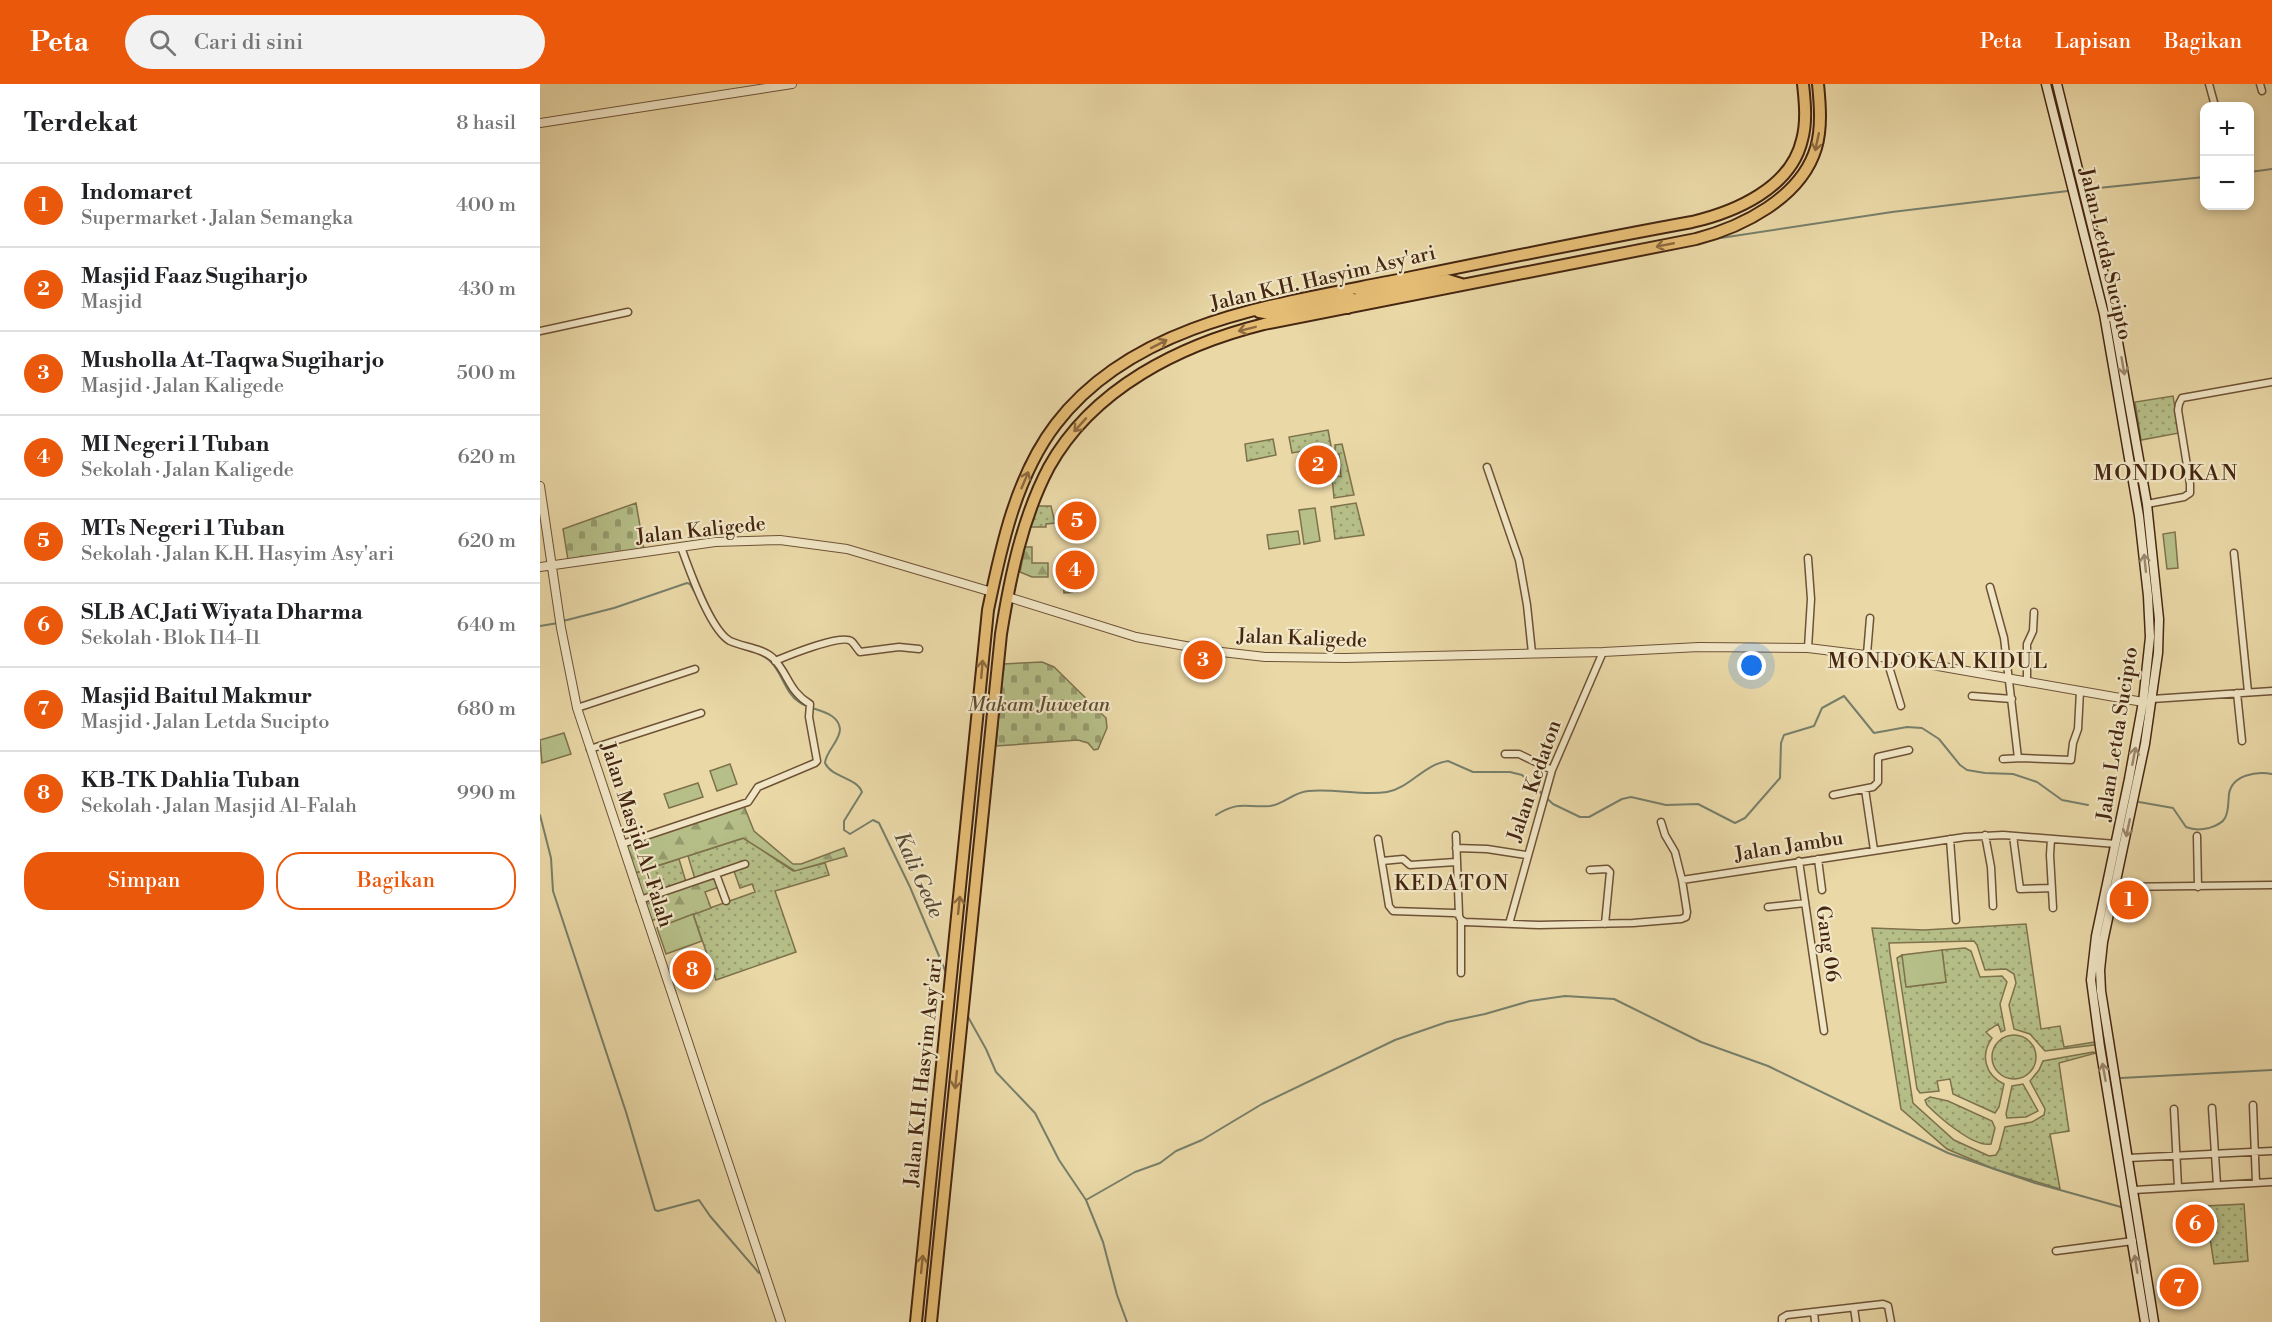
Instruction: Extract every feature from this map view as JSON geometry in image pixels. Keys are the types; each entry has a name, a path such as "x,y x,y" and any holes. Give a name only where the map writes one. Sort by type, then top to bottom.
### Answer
{"highway":[{"name":"Jalan K.H. Hasyim Asy'ari","path":"916,1322 974,768 983,650 992,592 1008,529 1021,488 1045,440 1069,409 1105,376 1156,345 1208,323 1366,287 1708,218 1738,208 1768,188 1791,164 1802,142 1805,117 1803,84"},
{"name":"Jalan K.H. Hasyim Asy'ari","path":"931,1322 996,678 1008,597 1023,534 1044,478 1068,439 1103,402 1119,389 1147,370 1213,339 1254,327 1715,234 1746,221 1778,200 1804,172 1816,150 1819,128 1818,84"},
{"path":"1768,188 1778,200"},
{"path":"1366,287 1359,293 1362,297 1448,280 1464,285"},
{"path":"1257,310 1271,314 1353,299 1355,304 1347,308"},
{"path":"974,768 976,775 981,773 988,690 996,678"}],"main road":[{"name":"Jalan Letda Sucipto","path":"2046,84 2100,276"},
{"name":"Jalan Letda Sucipto","path":"2057,84 2070,133 2100,276 2130,437 2154,641 2143,702 2134,780 2115,844 2112,890 2094,943 2091,972 2093,1005 2100,1047 2154,1322"},
{"path":"2059,135 2070,133"},
{"name":"Jalan Letda Sucipto","path":"2130,437 2147,504 2156,576 2152,699 2112,890 2100,970 2109,1045 2134,1190 2133,1241 2145,1322"},
{"path":"2100,1047 2109,1045"}],"street":[{"path":"540,123 792,84"},
{"path":"2209,84 2215,102"},
{"path":"540,331 628,312"},
{"path":"2147,504 2184,497 2190,491 2178,410 2182,398 2272,382"},
{"path":"1487,467 1519,560 1528,611 1532,653"},
{"name":"Jalan Masjid Al-Falah","path":"540,486 561,628 577,708 781,1322"},
{"name":"Jalan Kaligede","path":"540,567 681,547 751,540 806,542 863,553 992,592"},
{"path":"622,844 748,801 758,787 817,761 810,709 797,696 775,660 767,654 729,640 721,633 696,587 681,547"},
{"path":"2234,553 2248,692"},
{"path":"1808,558 1811,606 1808,648"},
{"path":"1990,588 2004,638 2018,758"},
{"name":"Jalan Kaligede","path":"1008,597 1136,638 1228,653 1291,659 1603,652 1699,647 1808,648 1886,657 2143,702"},
{"path":"2027,682 2027,644 2033,631 2034,612"},
{"path":"1867,654 1870,618"},
{"path":"775,660 818,645 847,639 852,641 860,652 899,647 919,649"},
{"name":"Jalan Kedaton","path":"1509,924 1545,790 1603,652"},
{"path":"1886,657 1901,705"},
{"path":"577,708 695,669"},
{"path":"2152,699 2272,690"},
{"path":"2002,759 2071,760 2078,729 2080,691"},
{"path":"2237,693 2242,741"},
{"path":"1972,696 2012,699"},
{"path":"590,749 701,713"},
{"path":"1833,795 1873,788 1877,784 1878,757 1909,750"},
{"path":"1505,754 1519,754 1552,770"},
{"path":"1865,789 1874,850"},
{"path":"1378,839 1392,910 1454,913 1460,918 1484,924 1605,924 1684,918 1687,912 1682,880 1675,852 1661,822"},
{"path":"1456,835 1461,973"},
{"path":"1985,835 1991,867 1993,906"},
{"name":"Jalan Jambu","path":"1682,880 1985,835 2115,844"},
{"path":"2013,836 2020,889 2052,888"},
{"path":"2197,836 2198,886"},
{"path":"1950,839 1956,920"},
{"path":"2051,839 2054,908"},
{"path":"1456,848 1487,849 1526,855"},
{"path":"1382,861 1404,859 1410,865 1456,861"},
{"path":"1818,859 1822,890"},
{"name":"Gang 06","path":"1799,861 1824,1031"},
{"path":"640,900 745,864"},
{"path":"1590,870 1607,869 1610,872 1605,924"},
{"path":"716,874 726,901"},
{"path":"2112,890 2272,885 2272,891"},
{"path":"1768,907 1805,903"},
{"path":"2253,1105 2256,1183"},
{"path":"2174,1108 2178,1187"},
{"path":"2212,1108 2217,1185"},
{"path":"2128,1158 2272,1151"},
{"path":"2134,1190 2272,1182"},
{"path":"2056,1251 2133,1241"},
{"path":"1782,1322 1785,1316 1888,1305 1891,1322"},
{"path":"1854,1308 1856,1322"},
{"path":"1814,1312 1815,1322"}],"green space":[{"path":"2173,396 2179,433 2141,440 2135,402"},
{"path":"1328,430 1331,446 1292,453 1289,437"},
{"path":"1273,439 1276,455 1247,461 1245,444"},
{"path":"1342,444 1354,495 1334,498 1332,477 1341,476 1339,454 1335,454 1335,445"},
{"path":"636,503 644,549 568,560 563,529"},
{"path":"1356,503 1364,535 1335,539 1331,507"},
{"path":"1038,506 1051,506 1055,523 1046,524 1046,527 1030,527"},
{"path":"1315,508 1320,541 1304,544 1299,510"},
{"path":"1083,513 1089,531 1064,534 1062,520"},
{"path":"1298,531 1300,544 1269,549 1267,535"},
{"path":"2175,532 2178,568 2167,569 2163,534"},
{"path":"1025,547 1032,547 1032,563 1048,563 1048,577 1032,577 1020,572"},
{"path":"1076,565 1078,592 1064,593 1062,566"},
{"name":"Makam Juwetan","path":"1042,662 1054,667 1106,718 1107,728 1098,749 1094,750 1088,743 1078,740 996,746 1003,664"},
{"path":"564,733 571,754 542,763 540,740"},
{"path":"730,764 737,784 717,791 710,771"},
{"path":"698,783 703,797 669,808 664,794"},
{"path":"744,806 754,831 793,864 801,864 844,848 847,856 795,871 743,838 635,873 626,846"},
{"path":"744,838 793,871 825,863 829,875 775,891 796,952 716,980 693,914 755,892 752,884 740,888 734,871 644,901 635,873 679,859 686,882 695,879 688,856"},
{"path":"715,877 719,887 705,892 711,908 668,924 664,916 651,921 644,901"},
{"path":"693,914 702,941 666,954 657,928"},
{"path":"2026,924 2041,1029 2060,1026 2064,1047 2095,1042 2094,1045 2045,1051 2030,1034 2014,1029 2009,1005 2016,983 2014,974 2006,969 1985,970 1974,941 1889,943 1890,953 1913,1103 1954,1140 1989,1156 1996,1155 2005,1127 2032,1122 2044,1115 2045,1109 2030,1081 2043,1061 2096,1053 2059,1063 2069,1131 2050,1134 2060,1189 1994,1169 1947,1149 1901,1109 1872,928 1924,930"},
{"path":"1965,948 1971,951 1980,977 2002,976 2007,982 2000,1004 2005,1030 2001,1032 1998,1024 1986,1032 1992,1038 1986,1051 1986,1064 1992,1075 2004,1084 1999,1107 1995,1113 1953,1094 1950,1079 1937,1081 1939,1091 1920,1093 1917,1089 1897,958 1902,955 1907,987 1946,982 1942,950"},
{"path":"1942,950 1946,982 1906,987 1902,955"},
{"path":"2014,1035 2029,1042 2036,1057 2029,1072 2014,1079 1999,1072 1992,1057 1999,1042"},
{"path":"2023,1084 2038,1111 2026,1117 2007,1118 2012,1086"},
{"path":"1930,1097 1948,1101 1992,1121 1995,1128 1991,1144 1984,1144 1966,1137 1948,1124 1927,1105 1925,1100"},
{"path":"2244,1204 2248,1261 2214,1264 2205,1206"}],"waterway":[{"path":"2254,171 2272,169"},
{"path":"2089,189 2200,177"},
{"path":"1714,239 1892,212 2068,191"},
{"name":"Kali Gede","path":"563,621 614,608 687,583 690,584 699,600"},
{"name":"Kali Gede","path":"540,626 558,623"},
{"name":"Kali Gede","path":"713,626 726,642 755,652 770,661 790,693 799,702 829,714 838,723 839,733 825,763 833,772 855,783 862,792 844,821 844,830 850,834 873,820 879,823 910,887 947,975"},
{"path":"1216,815 1237,806 1275,805 1298,793 1308,791 1387,792 1403,786 1439,763 1448,761 1473,772 1510,772 1522,775 1553,804 1580,817 1589,817 1622,799 1631,797 1666,805 1698,804 1735,823 1745,818 1780,778 1781,743 1784,735 1814,726 1822,708 1844,696 1874,733 1907,727 1922,728 1939,739 1960,765 1967,770 2013,774 2037,782 2062,800 2088,805"},
{"path":"2139,802 2173,808 2186,827 2206,829 2222,822 2225,818 2229,794 2235,782 2252,774 2272,774"},
{"path":"540,815 551,858 553,891 626,1112 655,1210 699,1200 759,1273"},
{"path":"1086,1200 1135,1172 1160,1163 1176,1151 1202,1140 1262,1104 1395,1040 1447,1022 1530,1001 1565,996 1614,999 1701,1042 1768,1066 1948,1153 2035,1183 2121,1207"},
{"name":"Kali Gede","path":"967,1015 996,1072 1035,1113 1059,1160 1086,1200 1103,1242 1117,1295 1127,1322"},
{"path":"2121,1078 2272,1070"}],"place":[{"name":"Masjid Faaz Sugiharjo","path":"1318,465"},
{"name":"MTs Negeri 1 Tuban","path":"1077,521"},
{"name":"MI Negeri 1 Tuban","path":"1075,570"},
{"name":"Musholla At-Taqwa Sugiharjo","path":"1203,660"},
{"name":"Indomaret","path":"2129,900"},
{"name":"KB-TK Dahlia Tuban","path":"692,970"},
{"name":"SLB AC Jati Wiyata Dharma","path":"2195,1224"},
{"name":"Masjid Baitul Makmur","path":"2179,1287"}],"district":[{"name":"MONDOKAN","path":"2166,473"},
{"name":"MONDOKAN KIDUL","path":"1938,662"},
{"name":"KEDATON","path":"1452,884"}]}
